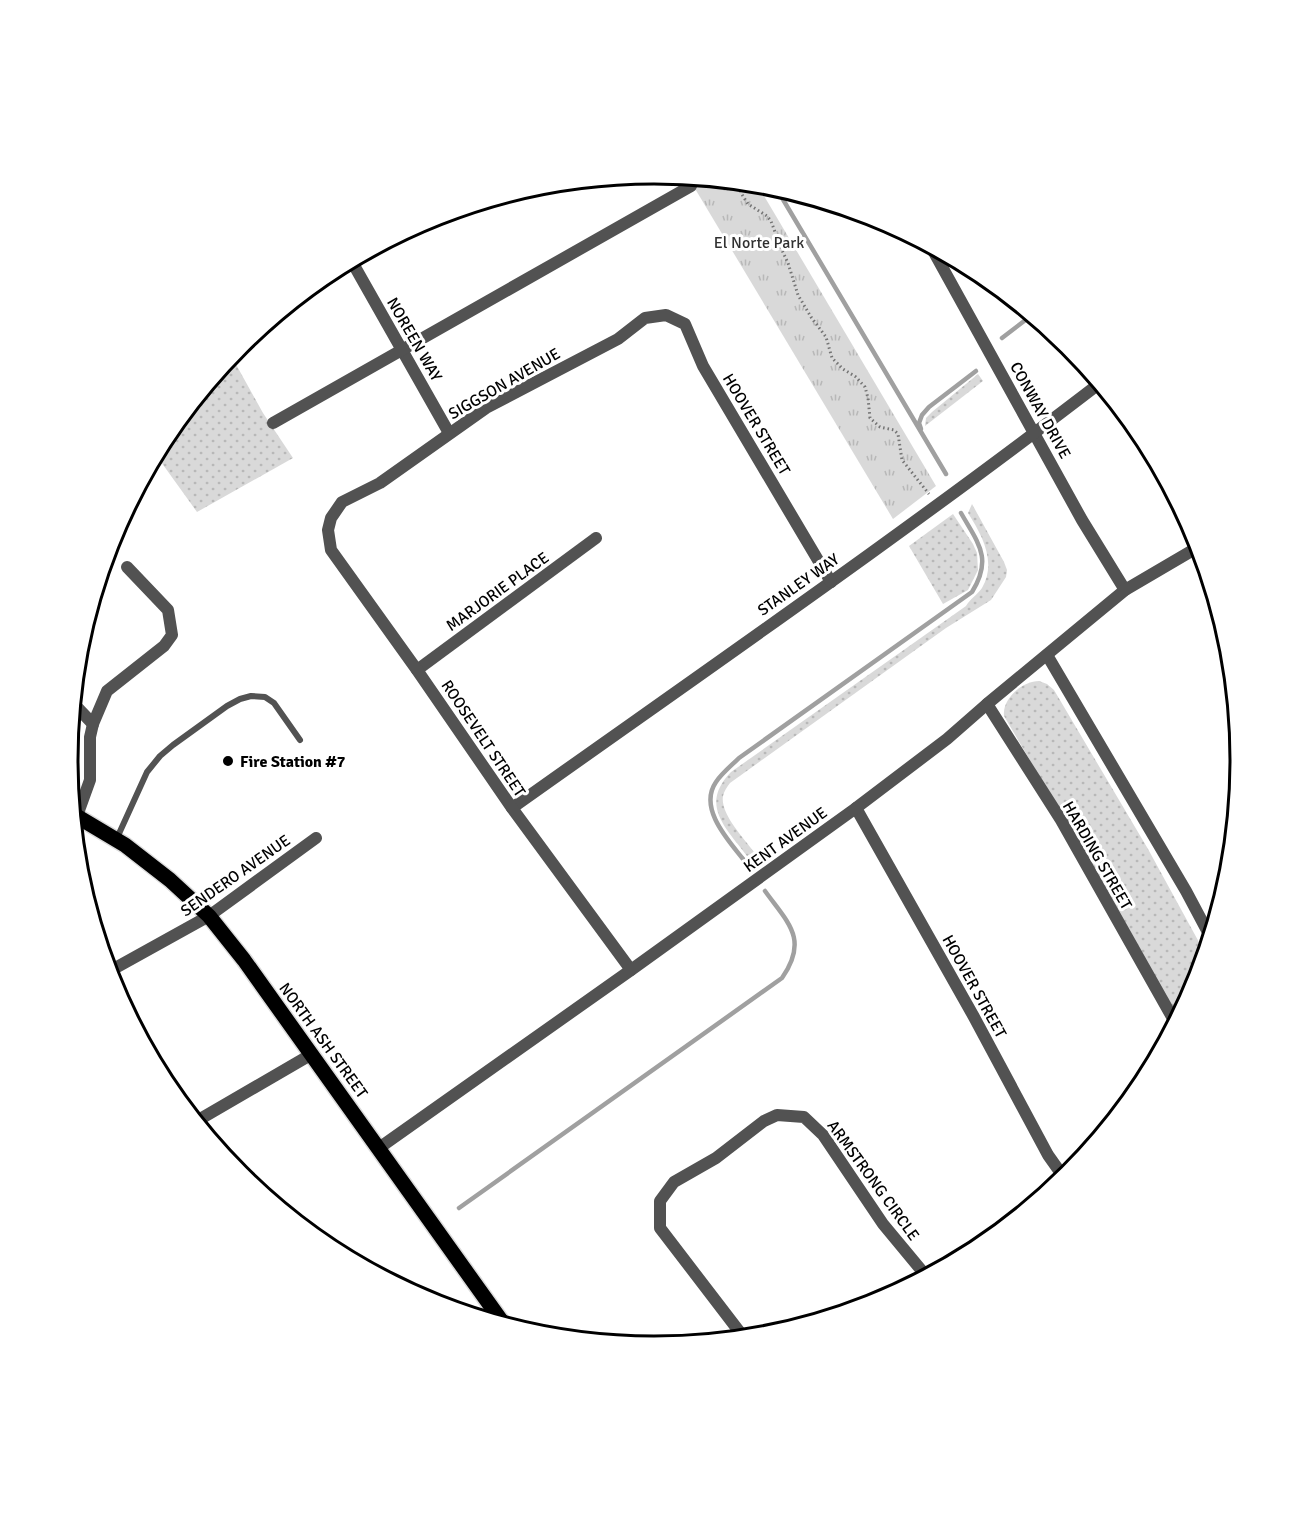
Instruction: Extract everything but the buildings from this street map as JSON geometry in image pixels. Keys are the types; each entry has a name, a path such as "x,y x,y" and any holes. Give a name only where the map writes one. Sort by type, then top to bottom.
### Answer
{"main road":[{"name":"NORTH ASH STREET","path":"81,819 125,845 170,880 209,916 312,1054 497,1315"}],"street":[{"path":"273,423 691,186"},
{"name":"CONWAY DRIVE","path":"949,265 1034,433 1082,520 1125,590"},
{"name":"NOREEN WAY","path":"355,268 449,433"},
{"name":"HOOVER STREET","path":"639,323 645,318 666,315 685,324 703,366 831,582"},
{"name":"SIGGSON AVENUE","path":"331,518 342,502 380,483 486,408 618,339 639,323"},
{"name":"STANLEY WAY","path":"512,808 938,505 1094,388"},
{"name":"ROOSEVELT STREET","path":"331,518 327,530 331,550 512,808 631,970"},
{"name":"MARJORIE PLACE","path":"417,670 596,538"},
{"name":"KENT AVENUE","path":"379,1148 631,970 947,740 1125,590 1191,551"},
{"path":"80,804 90,780 90,737 93,724 107,691 164,646 172,635 168,610 127,567"},
{"path":"1047,656 1206,928"},
{"name":"HARDING STREET","path":"987,704 1061,820 1171,1016"},
{"path":"80,711 93,724"},
{"name":"HOOVER STREET","path":"855,808 974,1017 1048,1155 1059,1171"},
{"name":"SENDERO AVENUE","path":"117,967 209,916 316,838"},
{"path":"202,1118 312,1054"},
{"name":"ARMSTRONG CIRCLE","path":"739,1331 660,1228 660,1201 674,1182 716,1158 764,1121 777,1115 804,1117 823,1135 883,1224 922,1271"}],"lane":[{"path":"116,840 147,772 160,756 226,706 251,696 265,697 274,703 300,740"}],"path":[{"path":"740,191 748,204 771,221 798,295 826,337 832,358 865,387 870,418 880,427 894,430 898,434 902,460 938,505"}],"green space":[{"name":"El Norte Park","path":"693,185 763,194 936,486 893,519"},
{"path":"236,364 263,413 293,458 197,512 161,462 197,410"},
{"path":"978,374 983,381 925,426 926,418 932,412"},
{"path":"972,504 1004,562 1007,570 1006,577 991,600 946,628 730,783 723,794 723,803 729,818 754,852 747,856 719,816 716,806 717,795 722,784 731,772 966,606 982,588 988,568 983,540 968,513"},
{"path":"953,514 973,544 977,553 978,570 968,590 943,604 909,546"},
{"path":"1039,681 1047,684 1054,690 1148,849 1200,945 1173,1014 1101,881 1004,716 1006,703 1014,692"}],"waterway":[{"path":"783,199 946,474"},
{"path":"1002,338 1026,320"},
{"path":"921,429 919,423 929,407 976,371"},
{"path":"743,859 723,833 713,813 711,792 716,782 739,758 972,592 982,570 981,551 961,513"},
{"path":"459,1208 782,978 790,964 795,942 788,922 765,891"}],"place":[{"name":"Fire Station #7","path":"228,761"}]}
